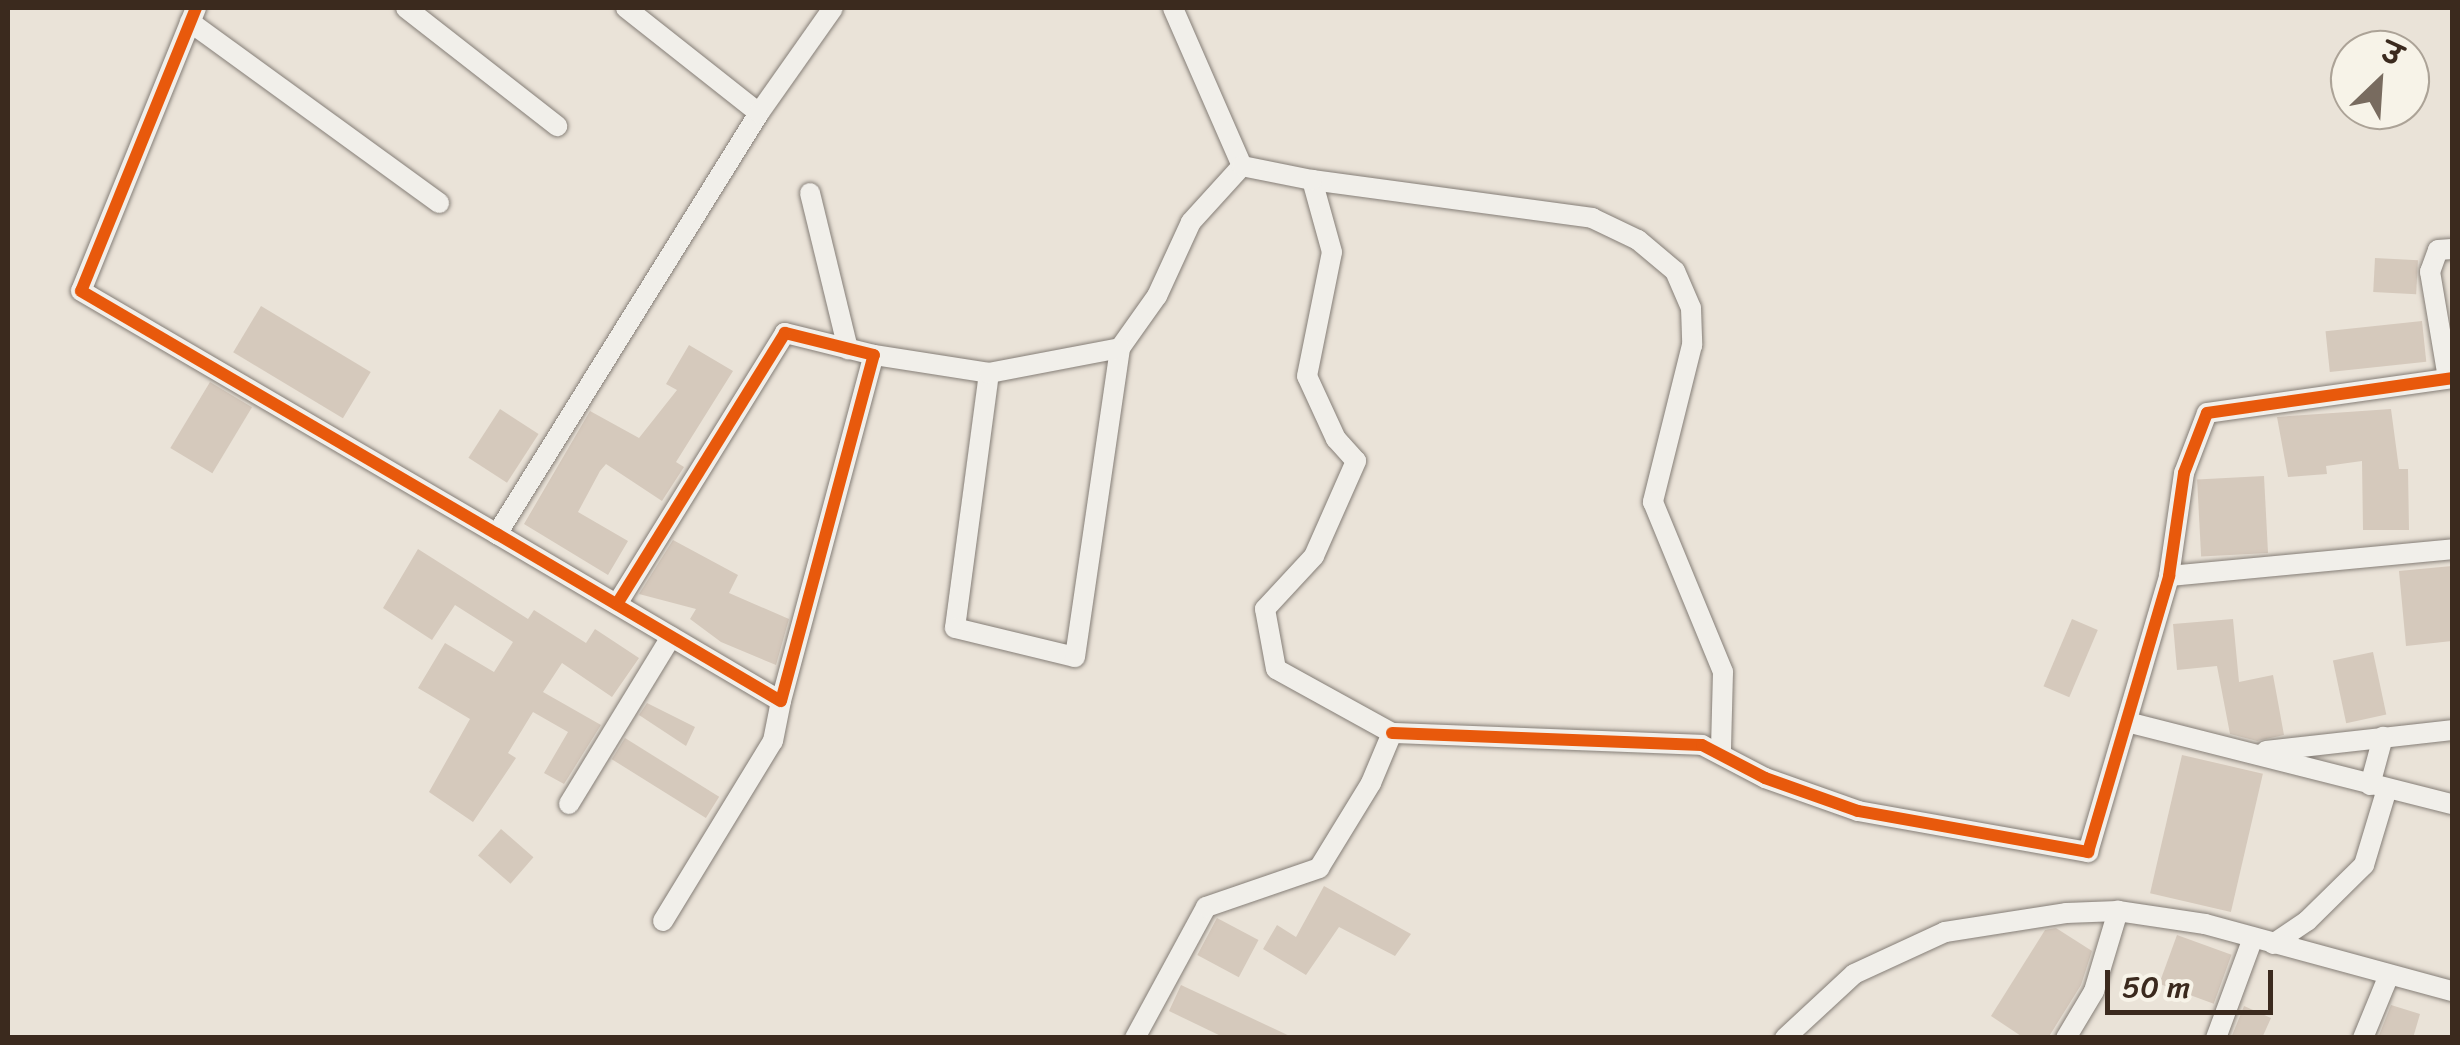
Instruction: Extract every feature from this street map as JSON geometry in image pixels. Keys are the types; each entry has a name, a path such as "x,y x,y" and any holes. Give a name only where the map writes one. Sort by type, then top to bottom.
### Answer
{"street":[{"path":"406,8 556,126"},
{"path":"497,534 759,113 834,8"},
{"path":"1172,8 1242,166"},
{"path":"640,12 759,113"},
{"path":"439,203 193,15 81,290 781,700"},
{"path":"1242,166 1312,180 1592,218 1638,240 1676,271 1691,308 1692,345 1653,502 1722,672 1722,750"},
{"path":"989,374 955,628 1075,658 1120,348 1157,296 1192,222 1242,166"},
{"path":"1312,180 1332,252 1307,376 1336,439 1356,461 1314,556 1264,609 1276,669 1392,734 1722,750 1765,778 1858,811 2088,852 2170,576 2184,474 2207,413 2450,378 2430,272 2438,250 2452,249"},
{"path":"810,192 848,348"},
{"path":"616,604 785,334 989,374 1120,348"},
{"path":"663,922 773,742 874,354"},
{"path":"2170,576 2452,549"},
{"path":"569,804 672,636"},
{"path":"2128,722 2452,804"},
{"path":"2253,753 2452,730"},
{"path":"1136,1038 1206,907 1319,868 1371,783 1392,734"},
{"path":"2216,1038 2263,941 2308,921 2364,865 2379,787 2383,738"},
{"path":"2066,1038 2094,991 2118,911"},
{"path":"1785,1038 1854,974 1945,932 2118,911 2263,941 2452,991"},
{"path":"2364,1038 2389,975"}],"building":[{"path":"2375,258 2418,260 2416,294 2373,292"},
{"path":"261,306 371,372 343,418 233,352"},
{"path":"2422,321 2426,362 2330,372 2326,331"},
{"path":"689,345 733,371 676,462 684,467 662,501 606,464 600,471 578,512 628,541 608,575 524,524 590,411 639,438 677,390 666,384"},
{"path":"210,382 252,407 212,473 170,448"},
{"path":"500,409 539,434 507,483 468,458"},
{"path":"2391,409 2399,469 2408,469 2409,530 2363,530 2362,461 2326,466 2327,474 2288,477 2277,417"},
{"path":"2264,476 2268,553 2201,556 2197,480"},
{"path":"673,540 738,575 729,593 789,619 776,665 721,642 690,619 696,609 639,594"},
{"path":"418,549 528,619 534,610 586,643 595,629 639,658 612,697 562,663 543,692 601,725 564,784 544,773 568,732 533,712 508,753 516,758 473,822 429,792 470,719 418,688 445,643 494,672 513,642 455,605 432,640 383,608"},
{"path":"2452,566 2452,641 2406,646 2399,571"},
{"path":"2072,619 2098,630 2069,697 2043,686"},
{"path":"2233,619 2239,682 2273,675 2284,735 2257,741 2230,734 2217,666 2177,670 2173,624"},
{"path":"2373,652 2386,715 2346,723 2333,661"},
{"path":"647,703 695,727 686,746 639,715"},
{"path":"625,738 719,797 706,818 612,759"},
{"path":"2182,755 2263,774 2231,912 2150,893"},
{"path":"501,829 533,857 510,884 478,855"},
{"path":"1324,886 1411,934 1395,956 1339,927 1306,975 1263,949 1277,925 1296,937"},
{"path":"1217,918 1258,940 1239,977 1197,955"},
{"path":"2056,928 2092,951 2081,985 2048,1038 2024,1038 1991,1016 2045,930"},
{"path":"2177,935 2232,955 2214,1004 2159,984"},
{"path":"1181,985 1294,1038 1225,1038 1169,1011"},
{"path":"2391,1005 2420,1014 2413,1038 2378,1038"},
{"path":"2244,1006 2271,1018 2262,1038 2231,1038"}],"cycle path":[{"path":"196,8 81,291 781,701 874,355 785,333 617,604"},
{"path":"1392,733 1702,745 1765,778 1858,811 2088,852 2169,576 2184,473 2207,413 2452,378"}]}
